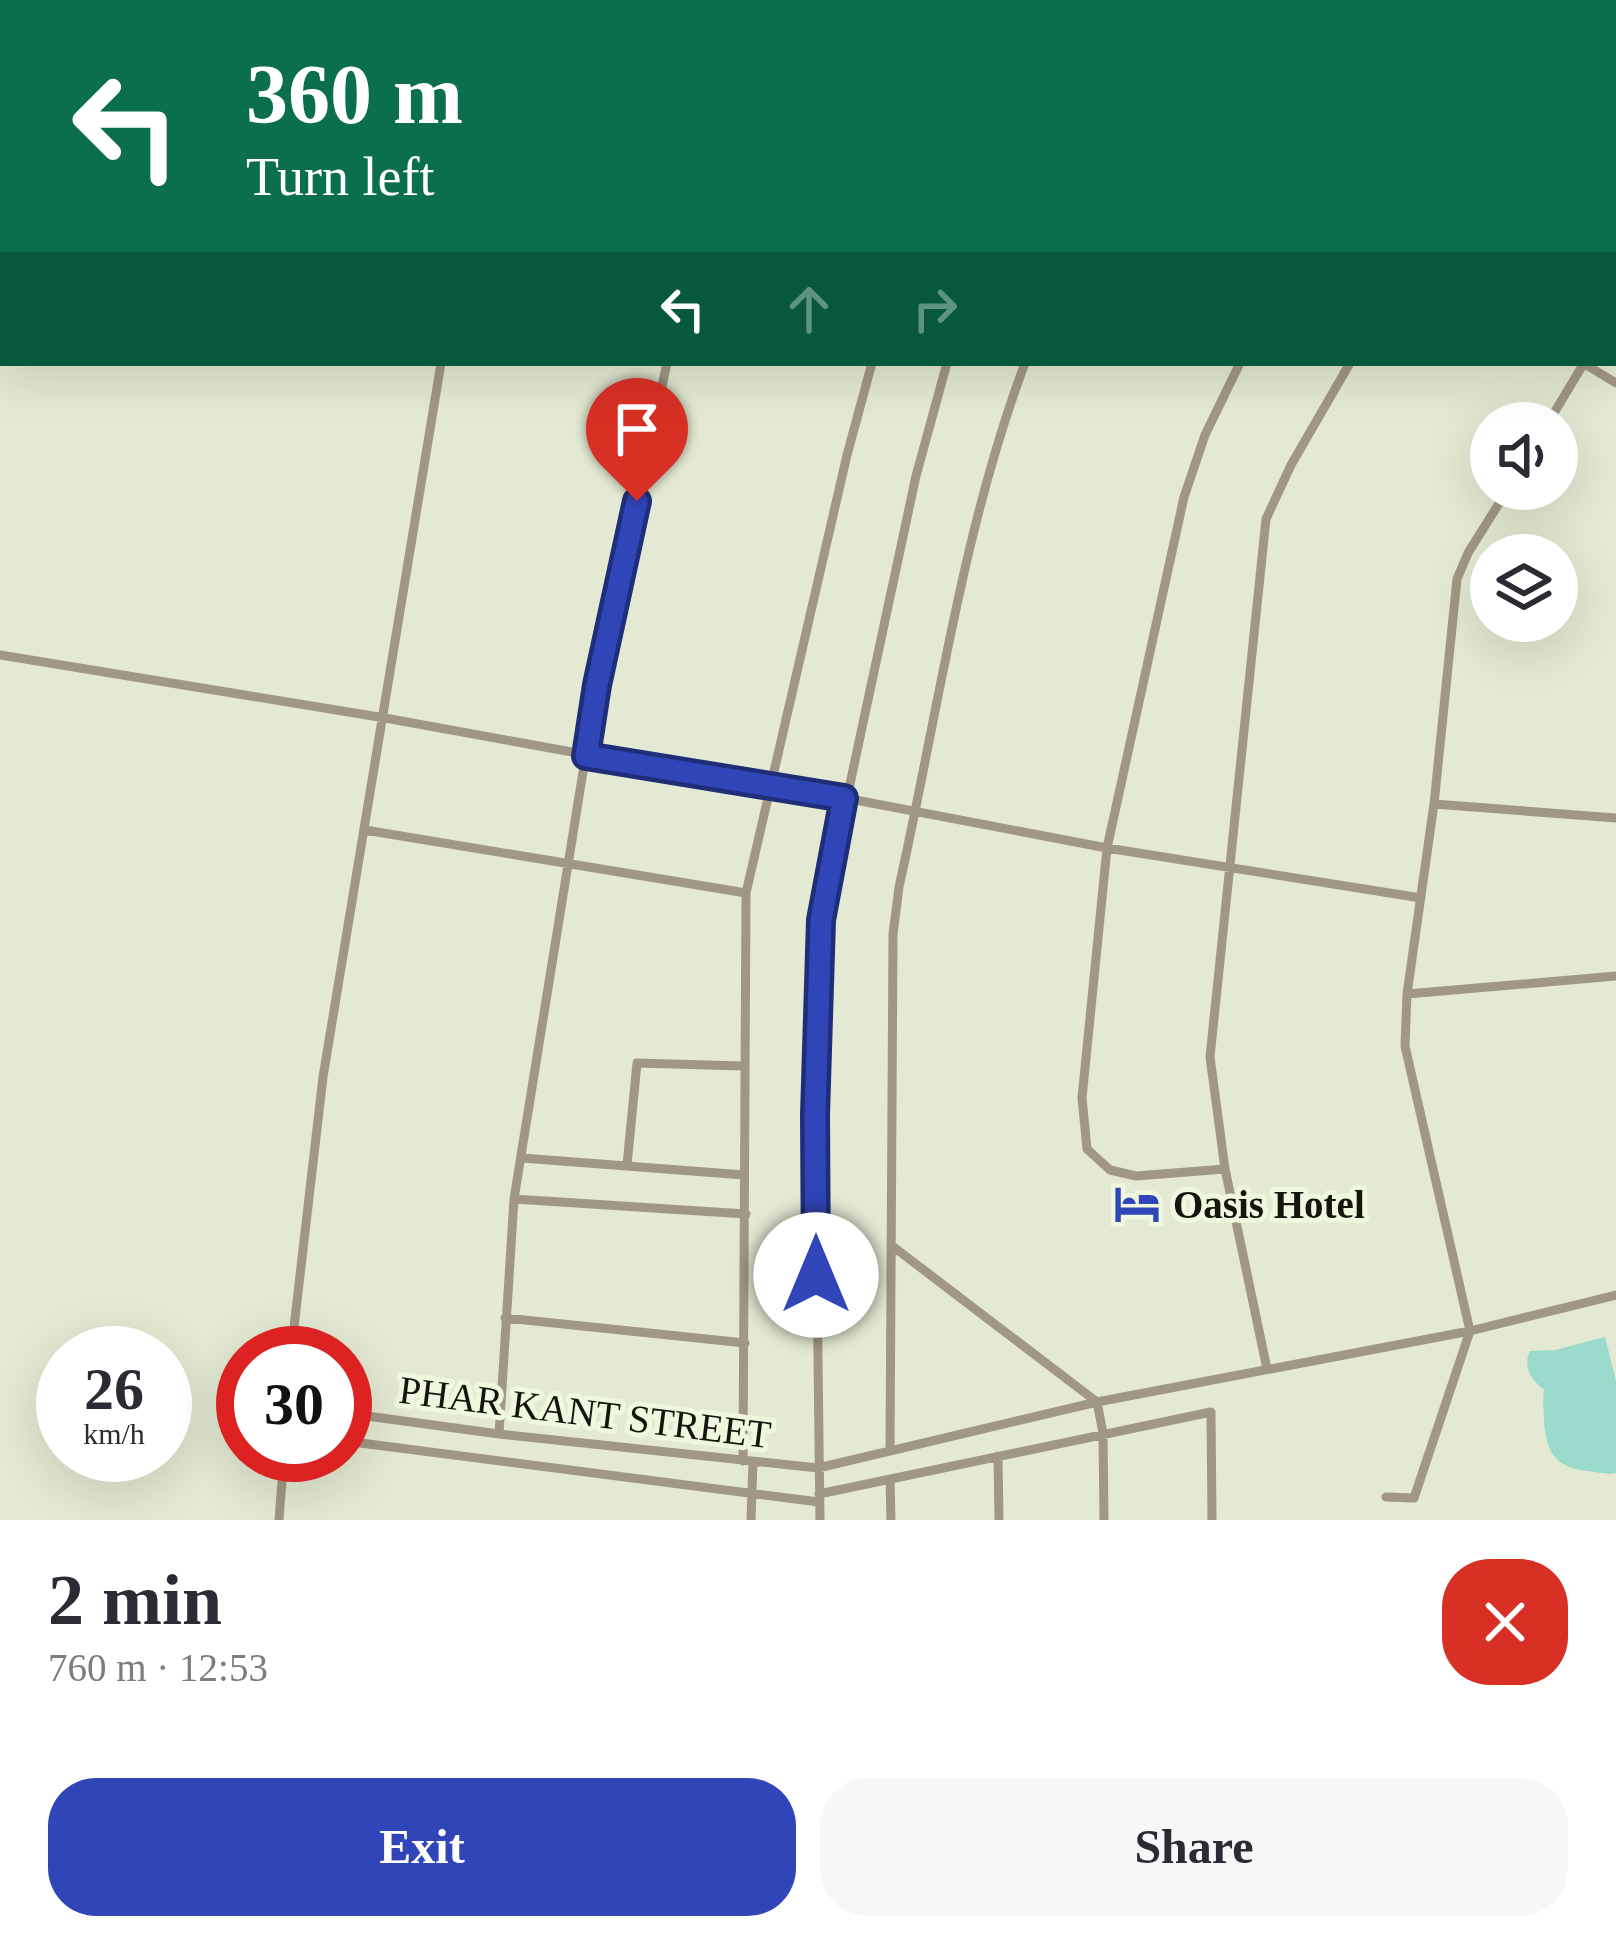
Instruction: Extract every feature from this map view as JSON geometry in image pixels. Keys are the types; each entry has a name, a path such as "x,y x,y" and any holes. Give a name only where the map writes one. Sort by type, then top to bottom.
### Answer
{"street":[{"path":"295,1326 323,1077 441,366"},
{"path":"499,1434 514,1199 597,685 666,366"},
{"path":"752,1520 745,1343 746,893 871,366"},
{"path":"820,1520 817,1000 821,920 916,476 946,366"},
{"path":"890,1450 893,934 976,524 1001,426 1023,366"},
{"path":"1225,1169 1136,1176 1110,1170 1087,1148 1082,1098 1107,848 1184,497 1205,435 1239,366"},
{"path":"1267,1369 1225,1169 1210,1057 1266,519 1348,366"},
{"path":"1560,402 1581,366"},
{"path":"1588,366 1616,383"},
{"path":"1386,1497 1414,1498 1470,1331 1405,1046 1407,994 1434,804 1457,579 1495,510"},
{"path":"0,655 844,798 1227,869 1421,898"},
{"path":"1434,804 1616,818"},
{"path":"364,830 746,893"},
{"path":"1407,994 1616,976"},
{"path":"628,1165 638,1063 743,1066"},
{"path":"522,1158 744,1175"},
{"path":"514,1199 746,1214"},
{"path":"891,1246 1097,1402 1103,1433 1104,1520"},
{"name":"PHAR KANT STREET","path":"372,1416 818,1468 1097,1402 1470,1331 1616,1295"},
{"path":"505,1318 745,1343"},
{"path":"372,1445 819,1498 1211,1412 1212,1520"},
{"path":"998,1456 999,1520"},
{"path":"890,1480 891,1520"},
{"path":"279,1520 282,1482"}],"water":[{"path":"1605,1337 1616,1381 1616,1473 1611,1474 1572,1468 1555,1457 1546,1436 1544,1390 1532,1378 1527,1363 1530,1351 1555,1350"}],"place":[{"name":"Oasis Hotel","path":"1137,1204"}],"route":[{"path":"637,501 586,756 844,798 821,920 816,1275"}]}
